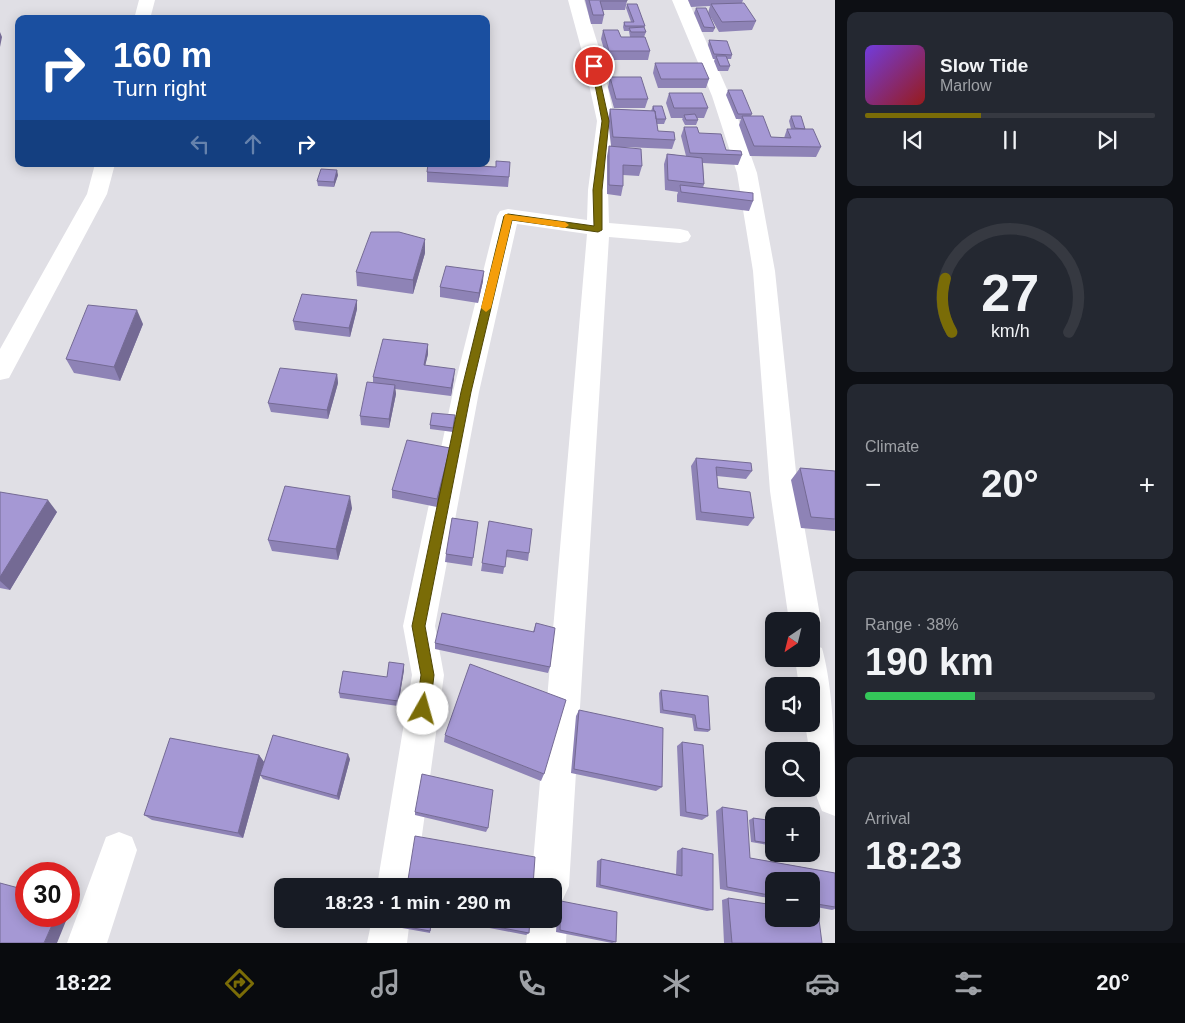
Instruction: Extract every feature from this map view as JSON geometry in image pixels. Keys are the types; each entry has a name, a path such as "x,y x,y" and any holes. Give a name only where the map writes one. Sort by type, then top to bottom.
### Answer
{"street":[{"path":"143,15 147,0"},
{"path":"551,878 598,230 598,190 606,121 590,48 576,0"},
{"path":"680,0 721,96 746,173 764,271 784,491 804,612"},
{"path":"0,370 98,194 104,167"},
{"path":"397,878 428,675 419,626 466,392 508,216 598,230 680,236"},
{"path":"813,668 835,798"},
{"path":"87,943 119,850"},
{"path":"387,943 390,928"},
{"path":"546,943 547,928"}],"building":[{"path":"589,0 627,1 600,1 604,15 593,15"},
{"path":"744,3 756,21 722,22 711,4"},
{"path":"627,4 637,4 645,26 625,26 624,22 634,22"},
{"path":"696,8 706,8 715,28 704,27"},
{"path":"644,27 646,32 631,32 629,28"},
{"path":"603,30 618,30 621,37 645,37 650,51 609,51"},
{"path":"709,40 727,41 732,55 714,54"},
{"path":"716,56 726,56 730,66 720,66"},
{"path":"655,63 702,63 709,79 661,79"},
{"path":"610,77 641,77 648,99 616,99"},
{"path":"728,90 742,90 752,114 738,114"},
{"path":"669,93 702,93 708,108 674,108"},
{"path":"653,106 662,106 666,119 656,119"},
{"path":"610,109 655,111 658,131 674,132 675,140 613,137"},
{"path":"695,114 698,120 686,120 684,115"},
{"path":"742,116 763,116 771,137 791,138 787,129 813,129 821,147 754,146"},
{"path":"791,116 801,116 805,129 795,128"},
{"path":"684,127 697,127 699,133 721,134 726,150 741,151 742,155 690,153"},
{"path":"609,146 641,149 642,166 623,165 623,186 609,185"},
{"path":"667,154 702,158 704,184 668,180"},
{"path":"496,161 510,162 509,177 427,172 428,167 496,167"},
{"path":"321,169 337,170 334,182 317,181"},
{"path":"680,185 753,193 753,201 681,192"},
{"path":"371,232 399,232 425,239 413,280 356,272"},
{"path":"446,266 484,271 479,293 440,287"},
{"path":"302,294 357,300 349,328 293,321"},
{"path":"88,305 137,310 114,367 66,359"},
{"path":"383,339 428,344 424,365 455,369 451,388 373,377"},
{"path":"280,368 337,374 327,410 268,403"},
{"path":"367,382 395,385 389,419 360,416"},
{"path":"432,413 455,415 453,428 430,425"},
{"path":"407,440 450,448 437,499 392,490"},
{"path":"696,458 751,463 752,471 716,467 718,488 750,492 754,518 701,512"},
{"path":"800,468 835,471 835,519 811,517"},
{"path":"285,486 350,496 336,549 268,540"},
{"path":"0,492 48,500 0,577"},
{"path":"452,518 478,522 473,558 446,554"},
{"path":"489,521 532,529 529,553 507,550 505,567 482,563"},
{"path":"442,613 534,632 536,623 555,628 550,667 435,643"},
{"path":"389,662 404,664 398,701 339,693 343,671 387,677"},
{"path":"470,664 566,700 544,774 445,735"},
{"path":"661,690 708,696 710,730 697,728 695,715 663,710"},
{"path":"579,710 663,728 662,787 574,769"},
{"path":"273,735 348,754 337,796 260,775"},
{"path":"170,738 259,755 238,833 144,815"},
{"path":"682,742 703,745 708,816 686,812"},
{"path":"422,774 493,790 488,828 415,812"},
{"path":"722,807 747,811 750,858 835,873 835,907 820,904 820,872 765,872 765,894 727,887"},
{"path":"753,818 765,820 765,843 755,841"},
{"path":"415,836 535,857 534,878 408,878"},
{"path":"682,848 713,854 713,910 600,885 601,859 682,876"},
{"path":"0,883 15,887 15,927 51,927 44,943 0,943"},
{"path":"728,898 765,904 765,927 820,927 822,943 732,943"},
{"path":"562,901 617,912 616,942 560,930 562,928"},
{"path":"413,928 430,928 430,931"},
{"path":"503,928 529,928 529,933"}],"slow traffic":[{"path":"486,308 508,216 565,225"}],"route":[{"path":"423,709 428,675 419,626 466,392 508,216 598,230 598,190 606,121 594,66"}]}
